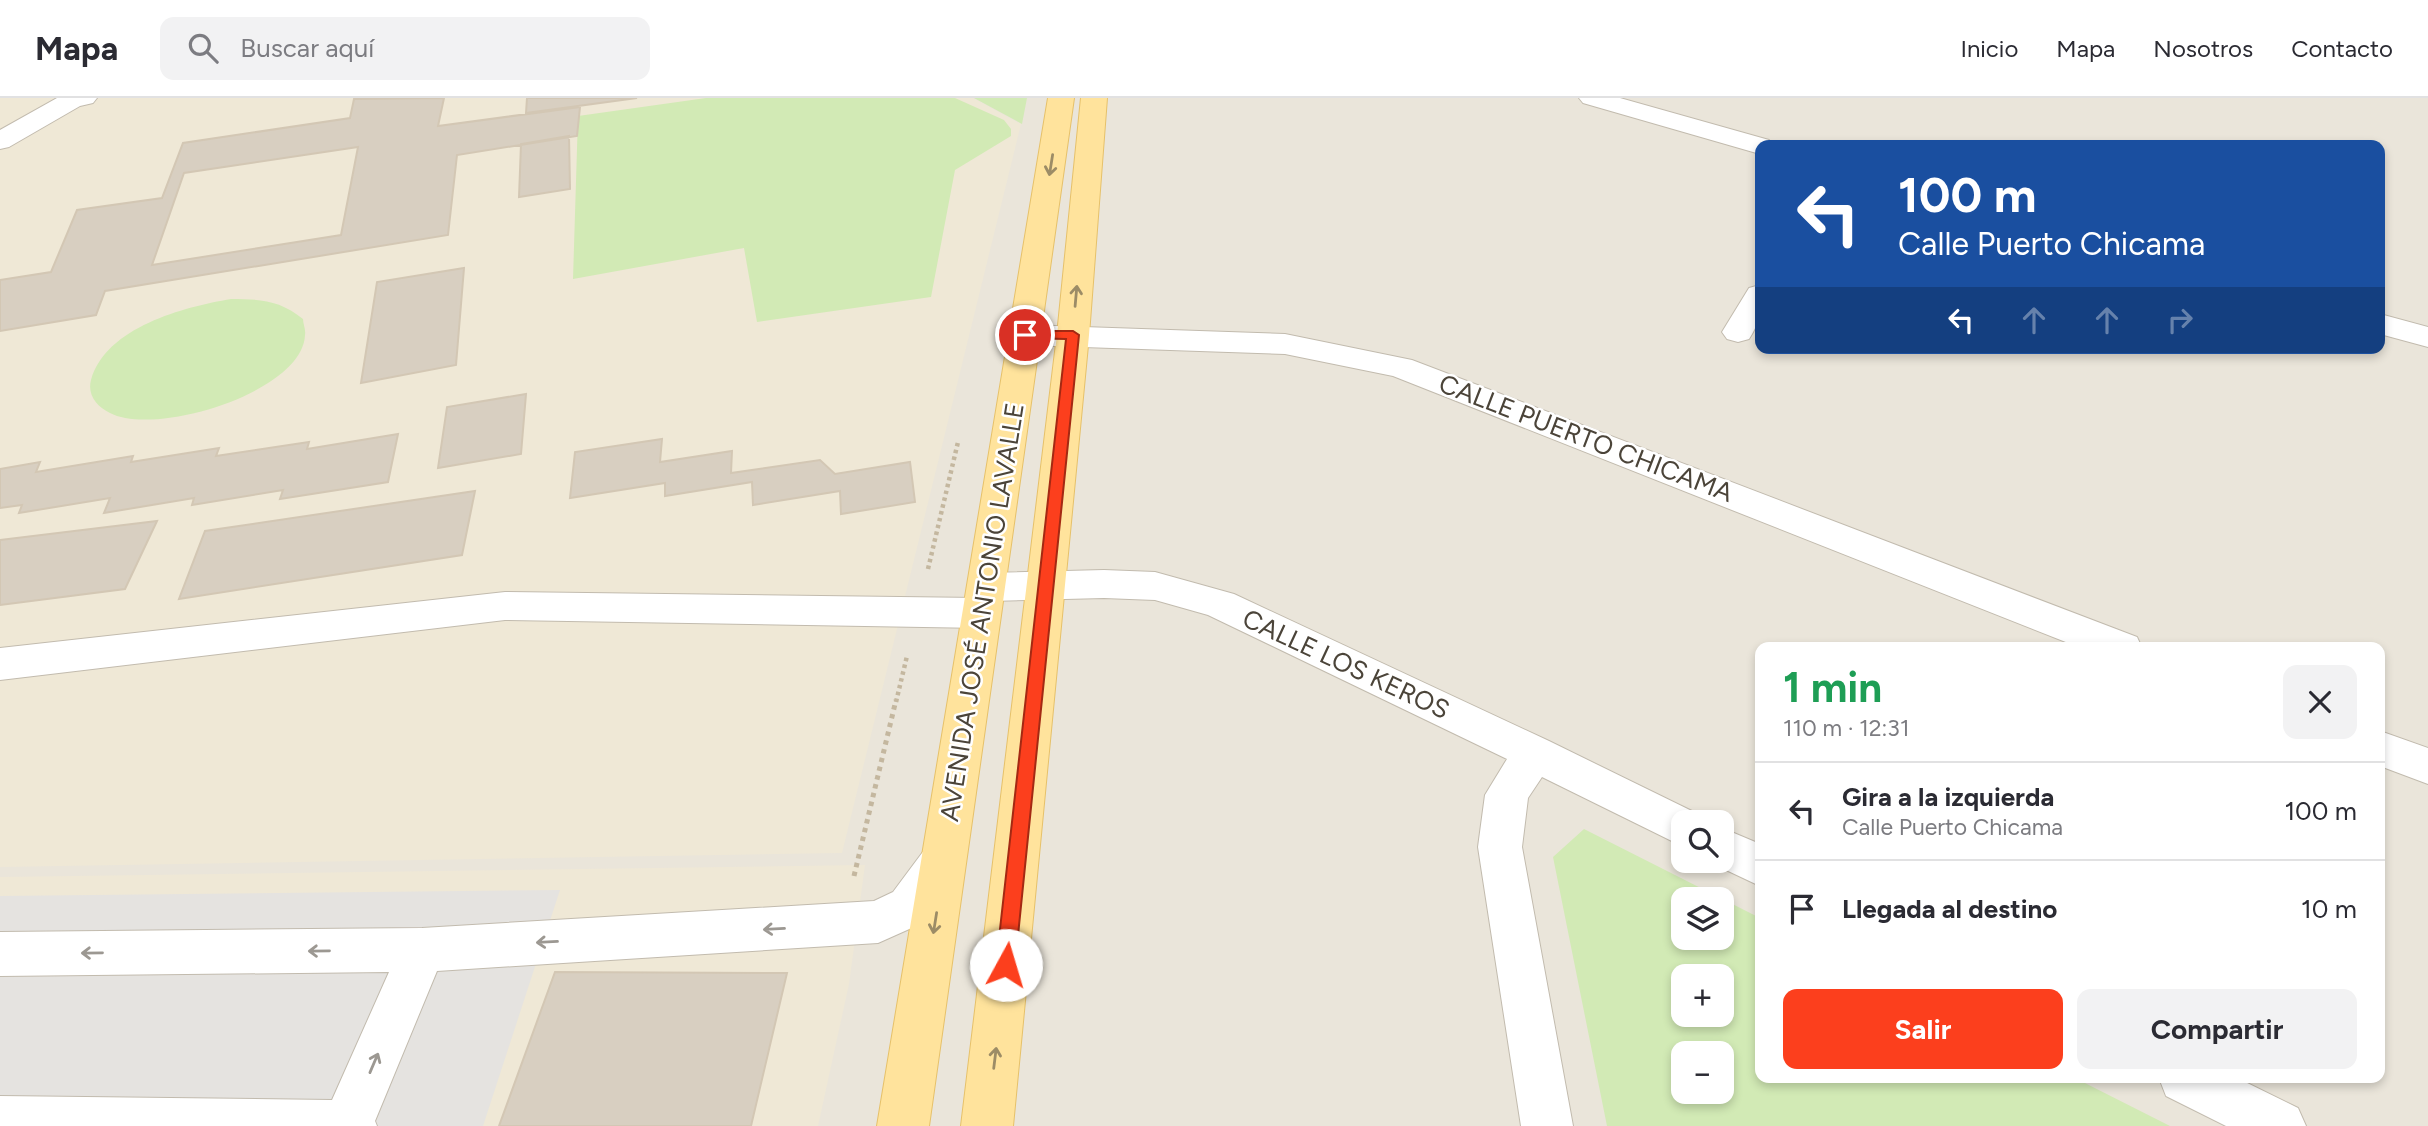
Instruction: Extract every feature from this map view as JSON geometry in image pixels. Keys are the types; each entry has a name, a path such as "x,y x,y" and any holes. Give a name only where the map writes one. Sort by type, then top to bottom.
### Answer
{"main road":[{"name":"AVENIDA JOSÉ ANTONIO LAVALLE","path":"903,1126 1061,98"},
{"name":"AVENIDA JOSÉ ANTONIO LAVALLE","path":"987,1126 1073,335 1094,98"}],"street":[{"path":"0,141 74,99 84,98"},
{"path":"1592,98 1755,145"},
{"path":"1738,332 1755,303"},
{"path":"2385,325 2428,337"},
{"name":"CALLE PUERTO CHICAMA","path":"1025,335 1284,344 1401,367 2108,642"},
{"name":"CALLE LOS KEROS","path":"0,664 505,606 918,612 985,600 1046,584 1155,586 1220,604 1535,753 1671,821"},
{"path":"2385,750 2428,766"},
{"path":"1535,753 1507,795 1500,847 1547,1126"},
{"path":"1734,853 1755,864"},
{"path":"0,954 422,950 878,922 908,907 944,859"},
{"path":"0,1122 349,1126 422,950"},
{"path":"2194,1083 2280,1126"}],"path":[{"path":"842,925 960,437"}],"shaded area":[{"path":"0,98 2428,98 2428,1126 0,1126"},
{"path":"0,98 973,98 1021,124 842,853 0,867"},
{"path":"865,865 849,984 818,1126 0,1126 0,877"},
{"path":"560,890 483,1126 0,1126 0,896"}],"green space":[{"path":"706,98 955,98 1004,120 1011,129 1011,136 955,170 931,297 757,322 744,248 573,279 578,116"},
{"path":"974,98 1027,98 1022,124"},
{"path":"231,299 251,299 278,304 303,319 305,335 298,356 280,375 254,391 224,404 191,414 159,419 131,419 110,413 94,400 90,385 99,362 129,333 170,314"},
{"path":"1584,829 1699,887 1671,887 1671,950 1734,950 1734,905 1755,915 1755,1083 2085,1083 2170,1126 1607,1126 1553,857"}],"building":[{"path":"444,98 438,126 580,107 577,136 457,155 448,235 105,291 96,315 0,331 0,280 51,272 77,210 162,198 183,143 350,118 354,99","holes":["358,147 341,235 152,265 184,173"]},
{"path":"527,98 637,98 526,113"},
{"path":"569,136 570,189 519,197 521,144"},
{"path":"464,268 456,365 361,383 377,282"},
{"path":"526,394 521,454 438,468 447,407"},
{"path":"398,434 388,482 280,499 283,490 192,505 194,498 104,513 110,498 19,513 22,505 0,508 0,469 40,462 36,472 133,456 131,462 219,448 216,456 309,442 307,449"},
{"path":"662,439 660,462 732,451 731,473 820,460 835,474 910,462 915,502 841,514 840,491 753,505 752,482 665,496 665,483 570,498 575,452"},
{"path":"475,491 462,555 179,599 205,531"},
{"path":"157,521 125,589 0,605 0,540"},
{"path":"555,972 787,973 751,1126 499,1126"}],"route":[{"path":"1006,965 1073,335 1025,335"}]}
